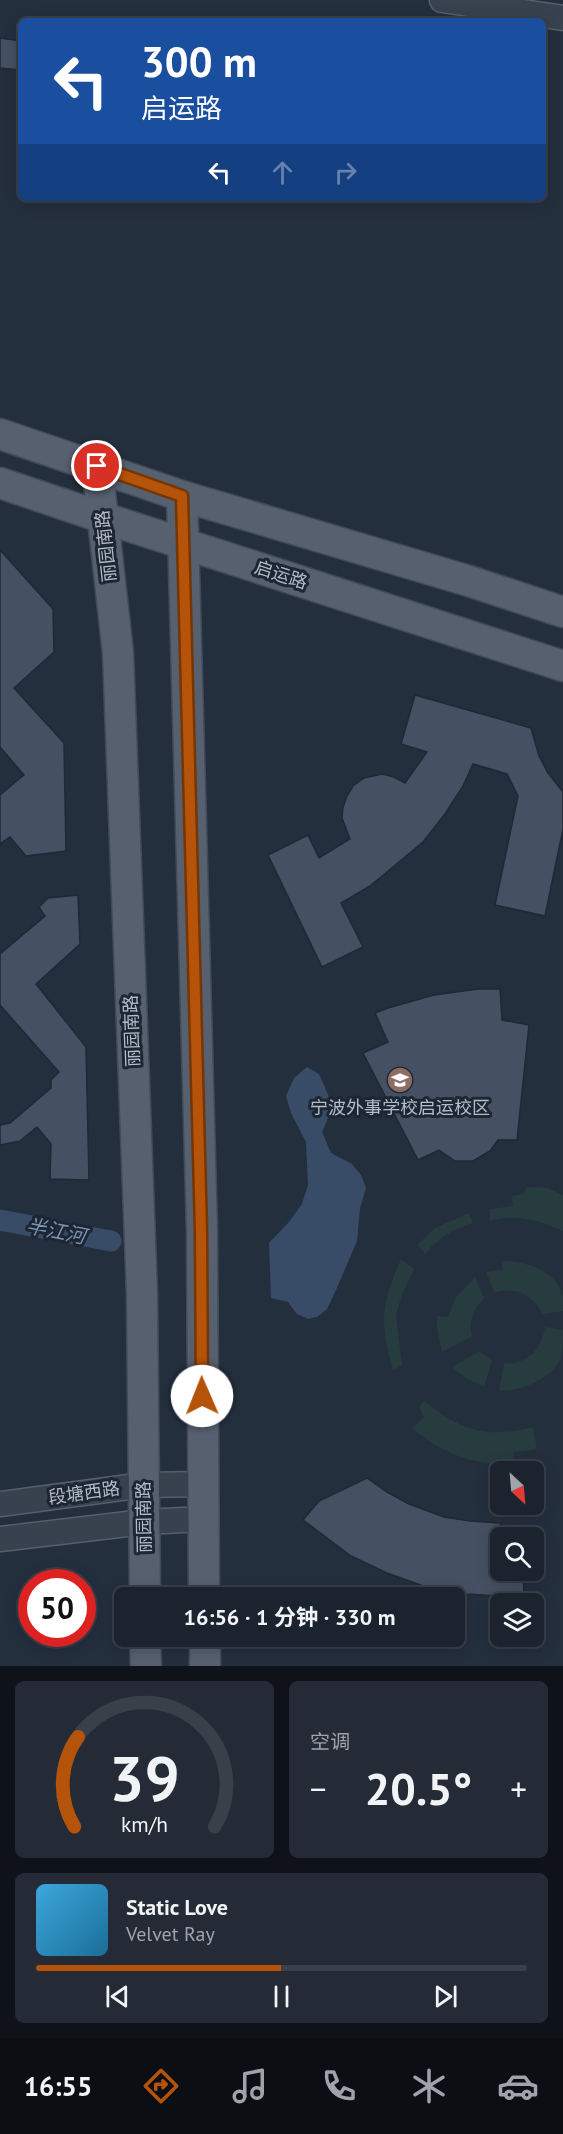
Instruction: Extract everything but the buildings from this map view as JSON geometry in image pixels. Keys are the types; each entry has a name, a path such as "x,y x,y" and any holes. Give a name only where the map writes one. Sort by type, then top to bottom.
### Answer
{"main road":[{"path":"0,434 182,496 469,581 563,612"},
{"name":"丽园南路","path":"97,466 118,653 142,1294 145,1587"},
{"name":"启运路","path":"0,483 563,666"},
{"path":"182,496 201,1232 204,1587"},
{"path":"146,1647 146,1666"},
{"path":"205,1647 205,1666"}],"street":[{"path":"442,0 563,18"},
{"name":"段塘西路","path":"0,1504 144,1485 203,1484"},
{"name":"段塘西路","path":"0,1539 144,1522 204,1519"}],"green space":[{"path":"527,1187 548,1188 563,1195 563,1231 528,1219 509,1218 490,1221 490,1209 513,1206 512,1196 523,1194"},
{"path":"469,1213 473,1223 446,1235 425,1254 417,1245 435,1228"},
{"path":"401,1259 414,1269 402,1294 396,1315 402,1365 393,1371 386,1339 384,1314 389,1290"},
{"path":"502,1261 530,1265 547,1274 560,1288 563,1297 563,1311 543,1314 534,1301 517,1291 494,1292 486,1272 503,1270"},
{"path":"475,1277 484,1298 477,1306 473,1316 472,1336 442,1352 437,1316 448,1317 456,1297"},
{"path":"545,1327 563,1330 562,1356 557,1366 543,1378 525,1387 499,1390 504,1364 520,1361 532,1354 540,1343"},
{"path":"480,1351 492,1361 484,1386 467,1379 452,1367"},
{"path":"425,1401 450,1419 475,1430 502,1432 533,1427 537,1449 514,1452 513,1461 490,1463 459,1456 436,1445 412,1428 424,1417 419,1406"}],"water":[{"path":"307,1067 319,1074 333,1106 322,1132 331,1153 352,1164 361,1175 366,1188 360,1208 357,1241 336,1290 327,1309 317,1317 308,1319 297,1314 288,1302 271,1298 269,1243 302,1204 308,1185 306,1142 291,1113 286,1096 294,1078"}],"waterway":[{"name":"半江河","path":"0,1220 111,1241"}],"place":[{"name":"宁波外事学校启运校区","path":"400,1080"}],"route":[{"path":"97,466 182,496 201,1232 202,1396"}]}
